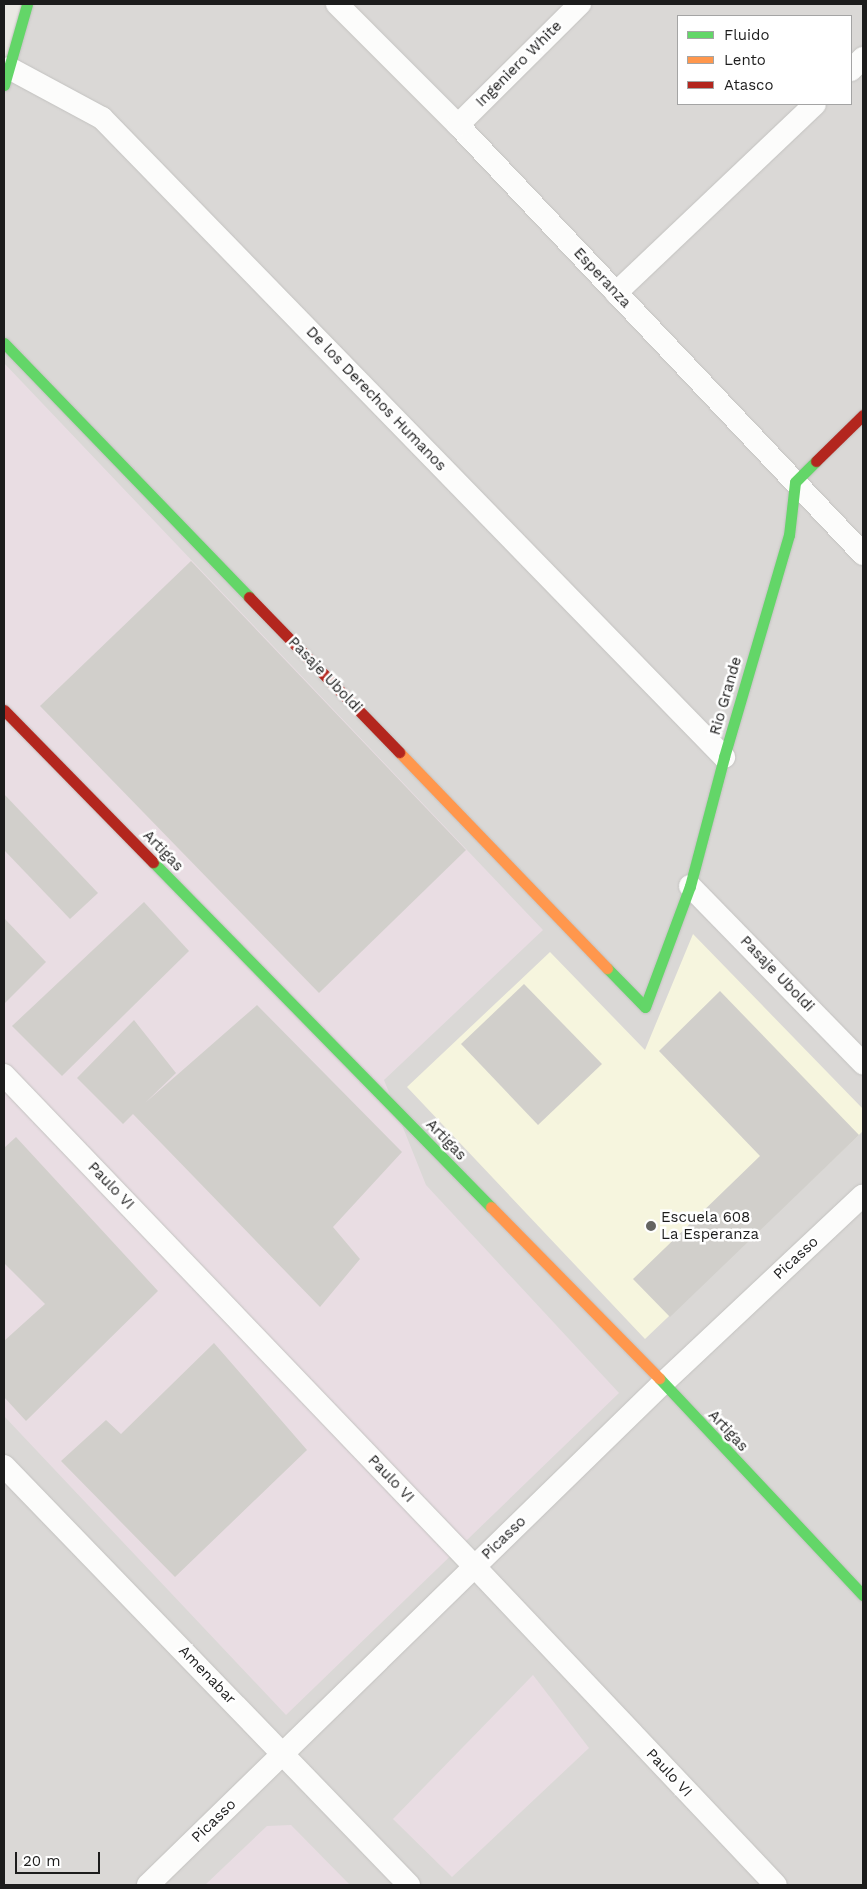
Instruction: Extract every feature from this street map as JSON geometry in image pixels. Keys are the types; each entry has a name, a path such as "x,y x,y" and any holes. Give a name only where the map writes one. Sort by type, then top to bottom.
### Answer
{"street":[{"path":"6,77 27,4"},
{"name":"Esperanza","path":"337,4 458,125 863,554"},
{"name":"Ingeniero White","path":"458,125 580,4"},
{"path":"852,69 863,58"},
{"name":"De los Derechos Humanos","path":"6,77 102,118 724,757"},
{"path":"616,293 814,105"},
{"name":"Pasaje Uboldi","path":"4,343 645,1007"},
{"path":"795,482 863,415"},
{"name":"Rio Grande","path":"645,1007 690,886 724,757 789,534 795,482"},
{"name":"Artigas","path":"4,710 663,1383 863,1595"},
{"name":"Pasaje Uboldi","path":"690,886 863,1063"},
{"name":"Paulo VI","path":"4,1075 475,1567 776,1885"},
{"name":"Picasso","path":"148,1885 663,1383 863,1195"},
{"name":"Amenabar","path":"4,1466 409,1885"}],"shaded area":[{"path":"27,4 863,4 863,1885 4,1885 4,85"},
{"path":"4,363 543,930 384,1080 426,1185 619,1393 286,1715 4,1416"},
{"name":"Escuela 608 La Esperanza","path":"693,934 863,1109 863,1131 645,1339 407,1087 550,952 645,1050"},
{"path":"533,1675 589,1748 452,1877 393,1819"},
{"path":"291,1825 350,1885 205,1885 267,1826"}],"building":[{"path":"191,561 466,850 319,993 40,706"},
{"path":"4,794 98,893 70,919 4,850"},
{"path":"144,902 189,951 62,1076 12,1026"},
{"path":"4,918 46,962 4,1004"},
{"path":"524,984 602,1064 538,1125 461,1044"},
{"path":"720,991 859,1135 670,1317 633,1279 760,1156 659,1051"},
{"path":"257,1005 402,1152 333,1227 360,1259 320,1307 133,1114 123,1124 77,1078 134,1020 176,1073 145,1103"},
{"path":"16,1137 158,1291 26,1421 4,1397 4,1341 45,1304 4,1263 4,1148"},
{"path":"214,1343 307,1450 175,1577 61,1461 106,1420 121,1434"}],"traffic: fast":[{"path":"4,85 27,4"},
{"path":"4,343 249,597"},
{"path":"607,968 645,1007 690,886 724,757 789,535 795,482 816,461"},
{"path":"153,862 491,1207"},
{"path":"659,1378 863,1595"}],"traffic: slow":[{"path":"399,752 607,968"},
{"path":"491,1207 659,1378"}],"traffic: jam":[{"path":"816,461 863,415"},
{"path":"249,597 399,752"},
{"path":"4,710 153,862"}],"place":[{"name":"Escuela 608 La Esperanza","path":"651,1226"}]}
